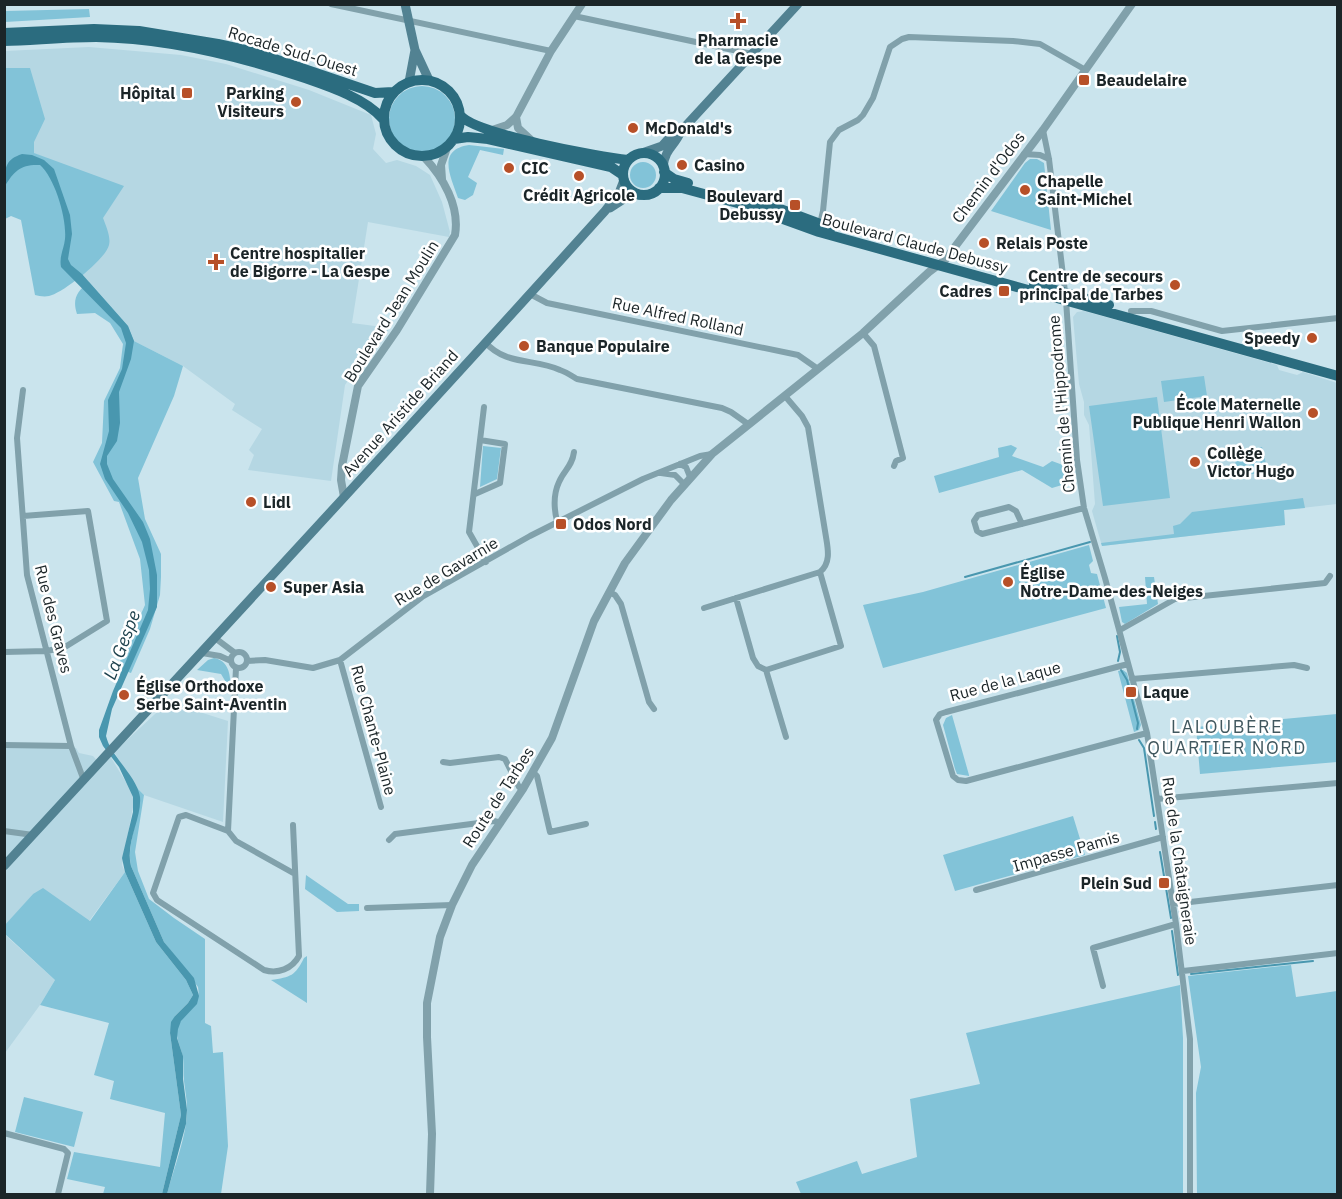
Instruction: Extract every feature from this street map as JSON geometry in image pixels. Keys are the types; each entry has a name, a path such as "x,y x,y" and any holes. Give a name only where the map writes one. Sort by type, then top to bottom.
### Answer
{"main road":[{"path":"405,4 415,50 429,80"},
{"path":"623,178 628,160 662,146 671,136 681,130 798,4"},
{"name":"Rocade Sud-Ouest","path":"4,33 94,29 139,31 254,52 375,93 393,92"},
{"name":"Rocade Sud-Ouest","path":"4,41 96,37 128,39 215,52 254,61 327,86 371,108 383,118"},
{"path":"409,82 415,50"},
{"path":"450,143 460,124 460,115 457,103 450,92 429,80 409,82 393,92 384,109 383,118 388,138 394,146 413,156 424,157 436,154 450,143 468,137 488,140 611,167 623,178 629,189 640,195 647,195 659,188 662,183 666,151 678,138 681,130"},
{"path":"460,115 471,125 488,130 534,142 628,160"},
{"path":"642,153 657,158 664,169"},
{"name":"Boulevard Claude Debussy","path":"664,169 674,179 772,206 819,225 941,263"},
{"name":"Avenue Aristide Briand","path":"4,866 83,778 202,653 605,211 619,193 623,178"},
{"name":"Boulevard Claude Debussy","path":"659,188 682,188 741,204 799,226 1065,296 1338,376"},
{"name":"Avenue Aristide Briand","path":"605,211 625,198 640,195"},
{"name":"Boulevard Claude Debussy","path":"1065,296 1131,311 1338,369"}],"street":[{"path":"332,4 551,51"},
{"path":"488,130 507,126 516,117 551,51 582,4"},
{"name":"Chemin d'Odos","path":"748,424 863,333 928,272 941,263 1042,130 1132,4"},
{"path":"574,16 752,54"},
{"path":"819,225 823,211 831,142 839,130 858,120 867,109 873,98 888,51 895,43 909,37 1040,44 1084,69"},
{"path":"516,117 518,128 534,142"},
{"name":"Chemin de l'Hippodrome","path":"1042,130 1048,159 1065,296 1077,460 1084,508 1094,538"},
{"path":"442,180 441,165 450,143"},
{"path":"1023,154 1040,155 1048,159"},
{"name":"Boulevard Jean Moulin","path":"344,496 341,480 342,466 358,387 397,330 455,235 457,216 442,180 424,157"},
{"name":"Rue Alfred Rolland","path":"530,294 547,303 798,355 818,369"},
{"path":"1131,311 1150,311 1222,332 1338,318"},
{"path":"863,333 874,345 903,458 896,461 894,466"},
{"path":"485,342 493,352 502,357 559,369 577,379 722,408 748,424"},
{"name":"Rue des Graves","path":"23,390 17,438 27,575 71,746 83,778"},
{"path":"704,608 820,572 827,562 826,537 808,427 786,396"},
{"path":"484,407 470,531 486,562"},
{"name":"Route de Tarbes","path":"430,1194 432,1134 427,1003 438,947 452,905 472,865 534,772 552,738 594,621 625,563 687,480 712,454 748,424"},
{"path":"475,494 500,483 505,444 480,440"},
{"path":"557,521 554,511 555,496 559,482 573,462 574,452"},
{"name":"Rue de Gavarnie","path":"247,661 265,660 312,668 340,660 422,597 557,521 657,473 712,454"},
{"path":"657,473 675,475 687,480 686,467 680,464"},
{"path":"1022,524 1016,511 1009,507 978,515 974,521 977,531 982,534 1022,524 1084,508"},
{"path":"4,652 47,651 65,647 107,621 88,511 23,516"},
{"name":"Rue de la Châtaigneraie","path":"1094,538 1147,733 1183,971 1190,1039 1190,1194"},
{"path":"736,598 753,658 758,666 766,670 841,646 820,572"},
{"path":"1120,630 1175,598 1325,583 1330,576"},
{"path":"609,592 621,604 649,702 654,709"},
{"path":"216,637 235,653 244,654 247,661 243,667 236,668"},
{"path":"202,653 220,656 231,661 236,668 228,831"},
{"path":"231,661 235,653"},
{"name":"Rue Chante-Plaine","path":"340,660 381,807"},
{"name":"Rue de la Laque","path":"1128,664 946,712 940,714 936,720 953,776 958,780 966,781 1147,733"},
{"path":"1132,679 1294,665 1307,668"},
{"path":"766,670 786,737"},
{"path":"4,745 71,746"},
{"path":"443,762 499,757 505,759 519,786 523,789"},
{"path":"534,772 537,776 550,832 586,824"},
{"path":"1157,799 1338,783"},
{"path":"293,825 299,956 290,968 272,972 264,970 157,900 153,893 179,817 186,815 228,831 236,841 295,874"},
{"path":"389,840 395,834 494,821 501,823"},
{"path":"4,831 33,835"},
{"name":"Impasse Pamis","path":"976,890 1163,837"},
{"path":"1173,904 1338,885"},
{"path":"367,908 452,905"},
{"path":"1103,986 1093,948 1176,924"},
{"path":"1183,971 1338,954"},
{"path":"4,1133 64,1149 68,1153 58,1194"}],"shaded area":[{"path":"89,9 90,17 5,22 5,11"},
{"name":"Centre hospitalier de Bigorre - La Gespe","path":"89,47 181,55 226,64 309,90 371,115 376,134 373,149 386,163 397,160 416,166 430,175 442,202 450,232 449,237 368,222 352,323 390,328 359,371 353,373 345,385 331,481 248,470 254,455 249,450 262,429 232,410 235,404 183,366 134,341 128,326 82,274 71,266 55,165 46,158 5,142 5,51"},
{"path":"4,68 30,68 45,119 34,142 34,153 124,186 103,218 109,239 106,251 83,275 64,289 49,296 35,295 21,220 11,216 5,219"},
{"path":"422,86 435,89 445,96 452,106 455,119 452,132 445,142 435,149 422,152 409,149 399,142 392,132 389,119 392,106 399,96 409,89"},
{"path":"469,145 504,149 503,155 480,150 468,177 477,183 473,195 465,200 458,198 448,166 452,152"},
{"path":"22,154 44,160 54,169 70,215 72,234 68,259 128,326 134,341 131,359 119,392 120,423 117,441 107,456 107,464 113,479 143,522 150,539 157,575 157,607 112,709 106,736 138,789 140,797 139,813 130,848 131,866 164,942 194,978 199,996 197,1004 181,1021 178,1029 177,1038 183,1056 187,1110 186,1124 167,1194 162,1194 181,1115 170,1033 171,1022 193,995 186,980 156,942 125,872 122,858 133,812 133,797 119,767 99,737 99,730 113,691 148,610 150,589 149,570 142,542 128,513 105,479 100,464 109,431 108,400 122,369 126,343 121,328 61,267 65,239 64,221 59,199 45,171 40,165 23,167 15,172 5,186 5,175 9,162"},
{"path":"1030,159 1037,159 1044,163 1051,230 991,211"},
{"path":"643,162 652,166 656,175 652,184 643,188 634,184 630,175 634,166"},
{"path":"89,282 128,326 134,341 183,366 174,396 138,478 145,519 161,554 161,577 160,595 150,629 131,673 117,668 145,605 140,559 119,502 114,501 93,462 102,443 104,401 120,368 123,344 110,323 95,313 77,314 75,304 77,296"},
{"name":"Collège Victor Hugo","path":"1084,311 1277,365 1279,370 1297,375 1303,372 1337,383 1337,504 1284,510 1285,525 1102,546 1092,511 1095,504 1089,425 1084,415 1084,402 1079,384 1073,317 1077,312"},
{"path":"1204,376 1207,396 1164,402 1161,381"},
{"path":"1157,397 1170,498 1103,506 1089,406"},
{"path":"1011,445 1017,448 1012,456 1043,467 1052,461 1071,468 1072,482 1052,488 1022,470 939,493 934,476 999,457 998,448"},
{"path":"483,446 501,448 497,479 480,487"},
{"path":"1262,447 1268,472 1237,476 1234,450"},
{"path":"1303,498 1305,508 1284,510 1285,525 1102,546 1101,543 1174,534 1173,526 1180,524 1192,512"},
{"path":"1089,545 1093,561 1089,565 1091,573 1097,574 1106,608 883,668 863,605 923,592"},
{"path":"1145,577 1154,577 1158,604 1125,624 1122,622 1119,607 1147,604"},
{"path":"214,658 226,665 230,689 221,674 197,670 208,660"},
{"path":"1123,670 1127,673 1141,725 1139,730 1134,732 1118,671"},
{"path":"168,702 228,721 223,822 144,795 136,787 114,752"},
{"path":"1337,714 1337,762 1200,774 1196,727"},
{"path":"952,715 969,776 957,774 955,769 943,725 946,718"},
{"path":"5,748 76,748 79,753 93,756 101,765 110,756 132,792 134,802 122,865 125,872 89,921 33,894 5,926"},
{"path":"136,787 144,795 135,852 138,871 149,899 205,939 205,1023 211,1026 213,1053 223,1052 228,1146 221,1194 167,1194 187,1118 183,1058 177,1031 182,1019 197,1001 198,987 164,942 131,866 131,846 138,807"},
{"path":"1073,816 1085,855 955,891 943,855"},
{"path":"125,872 156,942 186,980 193,995 175,1016 170,1033 181,1115 162,1194 103,1194 105,1187 67,1179 74,1152 160,1167 165,1113 110,1099 114,1081 94,1075 109,1023 40,1005 55,980 5,934 4,926 33,894 43,888 90,921"},
{"path":"306,875 348,904 359,904 359,911 337,912 305,889"},
{"path":"4,934 55,980 5,1053"},
{"path":"307,956 307,1003 271,980 292,975"},
{"path":"1291,965 1296,997 1337,991 1337,1194 1197,1194 1196,1093 1201,1067 1188,976"},
{"path":"1180,985 1183,1038 1183,1194 801,1194 796,1182 857,1161 862,1174 917,1157 910,1099 980,1084 966,1033"},
{"path":"24,1097 83,1112 74,1147 15,1132"}],"waterway":[{"path":"965,577 1090,542"},
{"path":"1117,636 1120,652 1118,661"},
{"path":"1121,670 1127,680 1138,723 1137,729"},
{"path":"1139,740 1144,748 1154,816"},
{"path":"1155,822 1156,829"},
{"path":"1160,852 1171,918"},
{"path":"1172,931 1178,975"},
{"path":"1191,974 1313,961"}],"place":[{"name":"Pharmacie de la Gespe","path":"738,21"},
{"name":"Beaudelaire","path":"1084,80"},
{"name":"Hôpital","path":"187,93"},
{"name":"Parking Visiteurs","path":"296,102"},
{"name":"McDonald's","path":"633,128"},
{"name":"Casino","path":"682,165"},
{"name":"CIC","path":"509,168"},
{"name":"Crédit Agricole","path":"579,176"},
{"name":"Chapelle Saint-Michel","path":"1025,190"},
{"name":"Boulevard Debussy","path":"795,205"},
{"name":"Relais Poste","path":"984,243"},
{"name":"Centre hospitalier de Bigorre - La Gespe","path":"216,262"},
{"name":"Centre de secours principal de Tarbes","path":"1175,285"},
{"name":"Cadres","path":"1004,291"},
{"name":"Speedy","path":"1312,338"},
{"name":"Banque Populaire","path":"524,346"},
{"name":"École Maternelle Publique Henri Wallon","path":"1313,413"},
{"name":"Collège Victor Hugo","path":"1195,462"},
{"name":"Lidl","path":"251,502"},
{"name":"Odos Nord","path":"561,524"},
{"name":"Église Notre-Dame-des-Neiges","path":"1008,582"},
{"name":"Super Asia","path":"271,587"},
{"name":"Laque","path":"1131,692"},
{"name":"Église Orthodoxe Serbe Saint-Aventin","path":"124,695"},
{"name":"Plein Sud","path":"1164,883"}],"district":[{"name":"LALOUBÈRE QUARTIER NORD","path":"1227,737"}],"water label":[{"name":"La Gespe","path":"122,645"}]}
